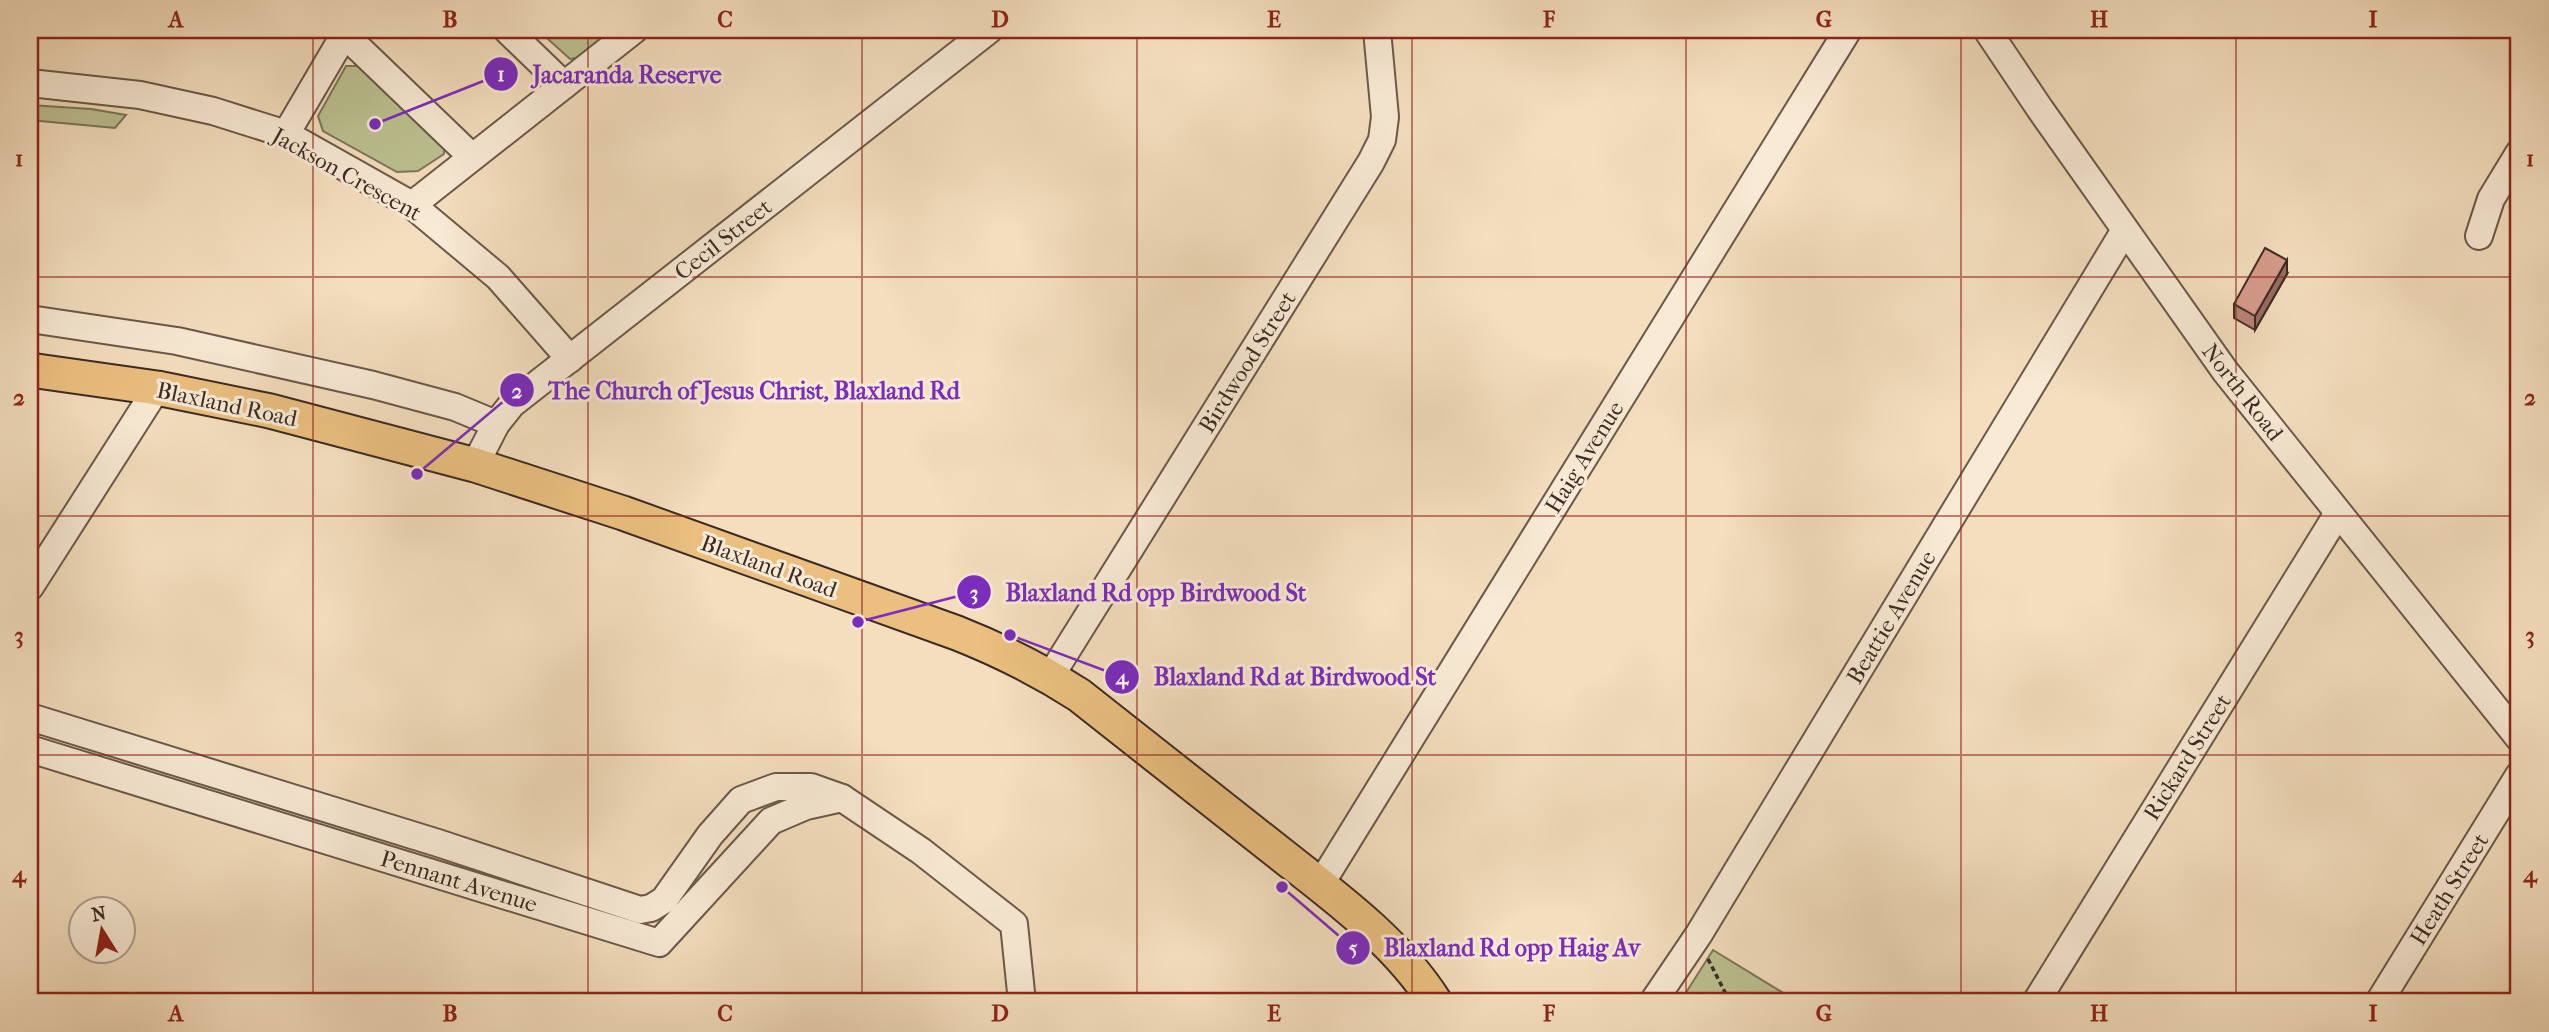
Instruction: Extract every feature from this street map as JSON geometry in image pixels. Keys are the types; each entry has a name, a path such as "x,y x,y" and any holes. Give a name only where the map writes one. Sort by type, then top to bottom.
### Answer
{"main road":[{"name":"Blaxland Road","path":"30,370 157,388 270,411 475,465 623,513 1001,651 1079,695 1320,885 1390,946 1408,965 1435,1002"}],"street":[{"path":"507,30 564,85"},
{"path":"412,205 634,30"},
{"name":"Cecil Street","path":"475,465 496,424 512,404 989,30"},
{"name":"Birdwood Street","path":"1050,677 1339,215 1382,140 1385,117 1377,30"},
{"name":"Haig Avenue","path":"1320,885 1848,30"},
{"name":"North Road","path":"1987,30 2225,372 2519,738"},
{"path":"286,134 346,32 472,157"},
{"name":"Jackson Crescent","path":"30,83 152,98 213,111 286,134 412,205 498,277 570,359"},
{"path":"2479,236 2491,199 2519,153"},
{"name":"Beattie Avenue","path":"1653,1002 1699,934 2125,230"},
{"path":"30,319 177,341 373,385 455,407 496,424"},
{"path":"30,587 157,388"},
{"name":"Rickard Street","path":"2036,1002 2338,513"},
{"name":"Pennant Avenue","path":"30,717 438,843 640,910 651,908 664,900 710,835 741,800 776,787 811,787 842,798 921,851 1014,924 1022,1002"},
{"name":"Pennant Avenue","path":"30,749 659,943 771,821 806,806 842,798"},
{"name":"Heath Street","path":"2379,1002 2519,775"}],"path":[{"path":"1699,934 1714,974 1730,1002"},
{"path":"1713,1002 1724,992"}],"green space":[{"path":"538,30 616,30 583,57 570,59"},
{"path":"346,66 366,66 445,136 444,154 418,171 397,172 323,131 318,116"},
{"path":"30,105 91,109 126,115 115,128 30,120"},
{"path":"1713,950 1798,1002 1680,1002"}],"building":[{"path":"2265,248 2287,260 2255,316 2234,304"}],"place":[{"name":"Jacaranda Reserve","path":"375,124"},
{"name":"The Church of Jesus Christ, Blaxland Rd","path":"417,474"},
{"name":"Blaxland Rd opp Birdwood St","path":"858,622"},
{"name":"Blaxland Rd at Birdwood St","path":"1010,635"},
{"name":"Blaxland Rd opp Haig Av","path":"1282,887"}]}
